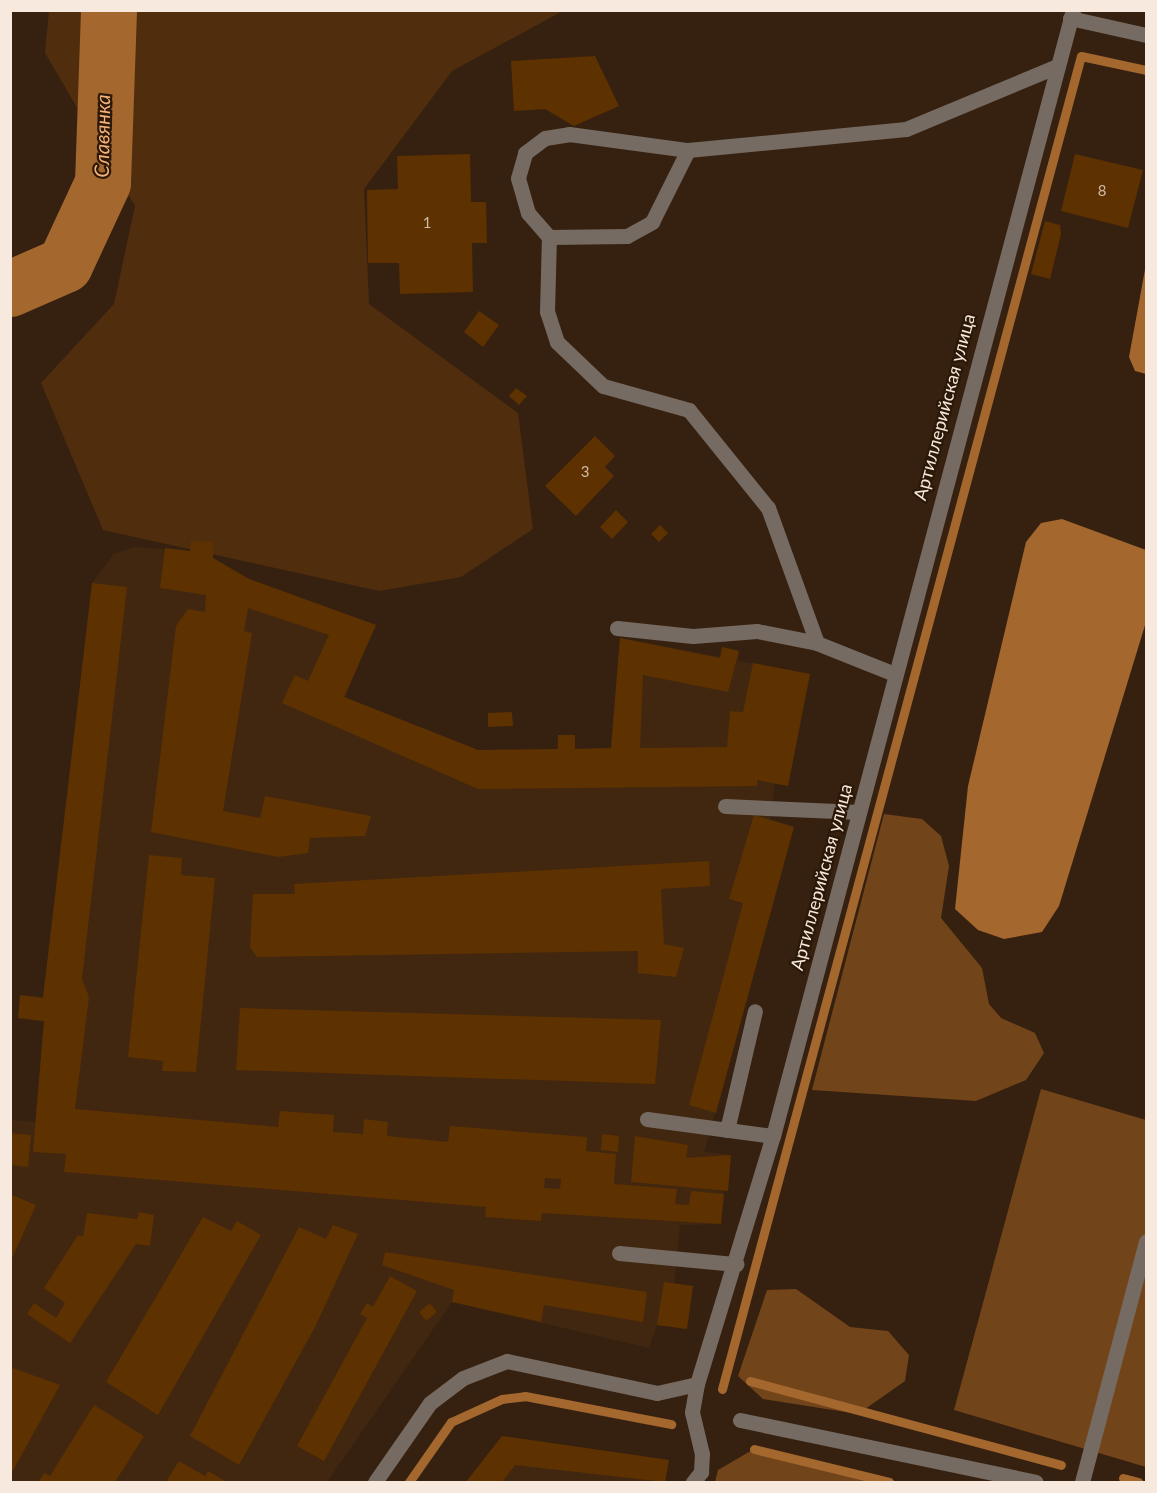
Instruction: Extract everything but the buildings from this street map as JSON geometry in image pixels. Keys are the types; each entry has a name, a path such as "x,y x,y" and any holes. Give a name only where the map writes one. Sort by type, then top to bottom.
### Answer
{"street":[{"path":"1072,14 1146,35"},
{"name":"Артиллерийская улица","path":"693,1482 701,1472 702,1454 692,1412 697,1384 736,1264 773,1136 859,812 892,673 1072,14"},
{"path":"818,643 768,508 689,410 603,386 557,342 547,312 549,237 528,213 518,178 525,153 545,138 569,134 688,150 906,129 1057,66"},
{"path":"549,237 627,236 652,222 688,150"},
{"path":"617,628 693,636 757,631 818,643 892,673"},
{"path":"725,806 859,812"},
{"path":"727,1130 755,1011"},
{"path":"647,1119 773,1136"},
{"path":"1082,1482 1146,1241"},
{"path":"619,1253 736,1264"},
{"path":"375,1482 430,1403 463,1378 507,1361 657,1393 697,1384"},
{"path":"740,1420 1036,1482"}],"shaded area":[{"path":"49,11 574,11 561,12 452,71 364,189 369,304 518,413 533,529 461,577 379,591 103,530 41,383 114,304 135,206 45,53"},
{"path":"1146,264 1146,374 1135,371 1129,357"},
{"path":"1062,519 1146,550 1146,622 1059,906 1042,932 1004,939 978,930 955,909 968,786 1026,542 1041,523"},
{"path":"191,541 213,542 213,558 249,579 376,625 345,697 478,750 557,749 558,735 575,735 575,749 611,748 620,638 720,657 722,647 739,651 738,661 810,674 788,786 775,783 770,819 794,827 704,1152 731,1155 728,1191 724,1191 721,1224 680,1225 674,1283 693,1286 687,1329 657,1325 649,1348 452,1302 327,1482 11,1482 10,1120 35,1122 44,1022 18,1018 20,995 43,997 92,583 114,554 134,547 190,551"},
{"path":"884,814 922,819 941,836 949,866 941,918 982,968 989,1004 1001,1018 1035,1033 1044,1053 1026,1080 976,1101 812,1090"},
{"path":"1041,1089 1146,1120 1146,1467 954,1410"},
{"path":"796,1289 850,1327 888,1331 909,1355 905,1381 858,1414 763,1399 738,1376 767,1290"},
{"path":"502,1436 669,1460 665,1482 466,1482"},
{"path":"754,1449 889,1482 715,1482 718,1470"}],"waterway":[{"name":"Славянка","path":"10,289 65,265 103,183 109,10"},
{"path":"722,1389 1081,56 1146,70"},
{"path":"750,1381 1061,1465"},
{"path":"409,1482 451,1422 502,1399 525,1396 671,1424"},
{"path":"754,1449 889,1482"},
{"path":"1123,1478 1138,1482"}]}
